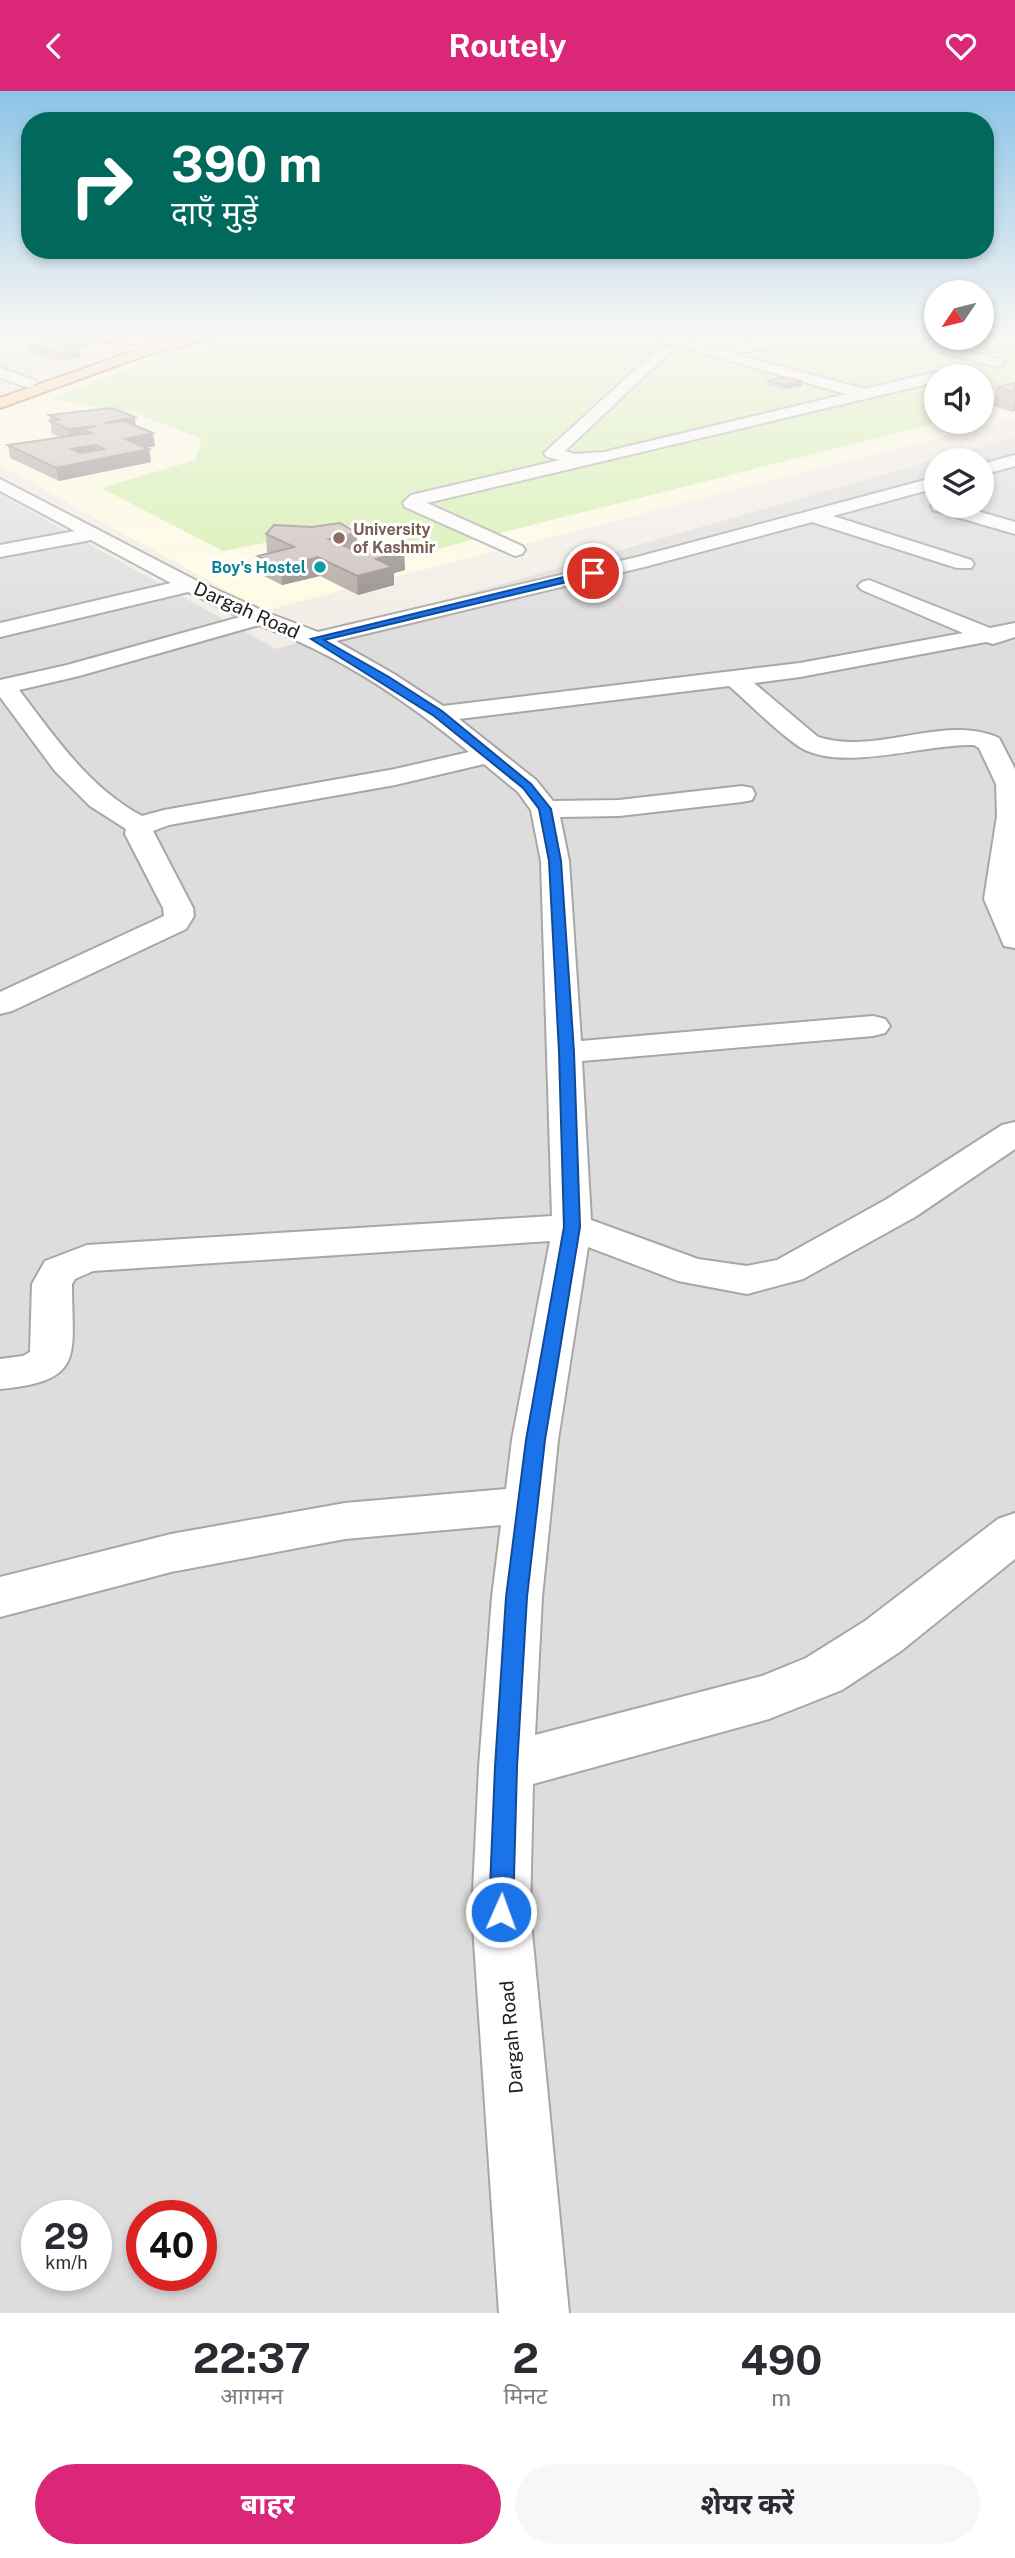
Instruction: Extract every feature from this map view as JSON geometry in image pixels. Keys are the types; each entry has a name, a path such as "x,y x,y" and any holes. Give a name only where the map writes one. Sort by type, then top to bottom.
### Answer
{"street":[{"path":"569,439 554,453 587,460"},
{"path":"515,550 412,503 418,499 674,439"},
{"path":"994,466 1015,460"},
{"path":"316,639 641,562 924,486"},
{"path":"899,493 924,501"},
{"name":"Dargah Road","path":"8,494 260,618 316,639 386,679 438,714 527,786 545,809 555,861 566,1052 572,1227 536,1440 517,1597 506,1767 501,1912 534,2313"},
{"path":"814,516 964,564"},
{"path":"982,518 1015,528"},
{"path":"0,551 93,534"},
{"path":"0,630 190,585"},
{"path":"869,586 1015,647"},
{"path":"260,618 71,671 2,687 63,763 102,804 120,817 140,825 164,818 395,777 489,755"},
{"path":"438,714 862,660 1015,630"},
{"path":"735,678 809,742 819,747 848,750 962,737 990,743 1009,784 1011,816 999,899 1015,939"},
{"path":"545,809 631,807 742,794"},
{"path":"0,1004 175,923 179,916 178,908 139,834 140,825"},
{"path":"566,1052 873,1026"},
{"path":"0,1374 33,1370 46,1364 51,1356 52,1285 59,1270 73,1262 100,1257 572,1227 692,1272 747,1280 789,1270 901,1208 1015,1133"},
{"path":"0,1597 171,1553 345,1521 527,1505"},
{"path":"506,1767 769,1697 824,1674 883,1636 1015,1531"}],"shaded area":[{"path":"0,439 934,439 263,611 0,465"},
{"path":"1015,439 1015,2313 0,2313 0,494 276,649 924,463 924,518 994,518 994,448 977,448"}],"green space":[{"path":"201,439 874,439 437,549 356,525 223,551 101,488 195,460"}],"building":[{"path":"52,439 126,439 149,449 56,468 8,445","holes":["95,445 104,449 81,453 72,449"]},
{"path":"340,523 357,533 329,539 353,550 382,542 404,551 376,559 393,567 357,576 318,557 281,567 258,556 294,547 266,534 274,525 312,527"}],"place":[{"name":"University of Kashmir","path":"339,538"},
{"name":"Boy's Hostel","path":"320,567"}],"route":[{"path":"501,1912 506,1767 517,1597 536,1440 572,1227 566,1052 555,861 545,809 527,786 438,714 386,679 316,639 593,573"}]}
